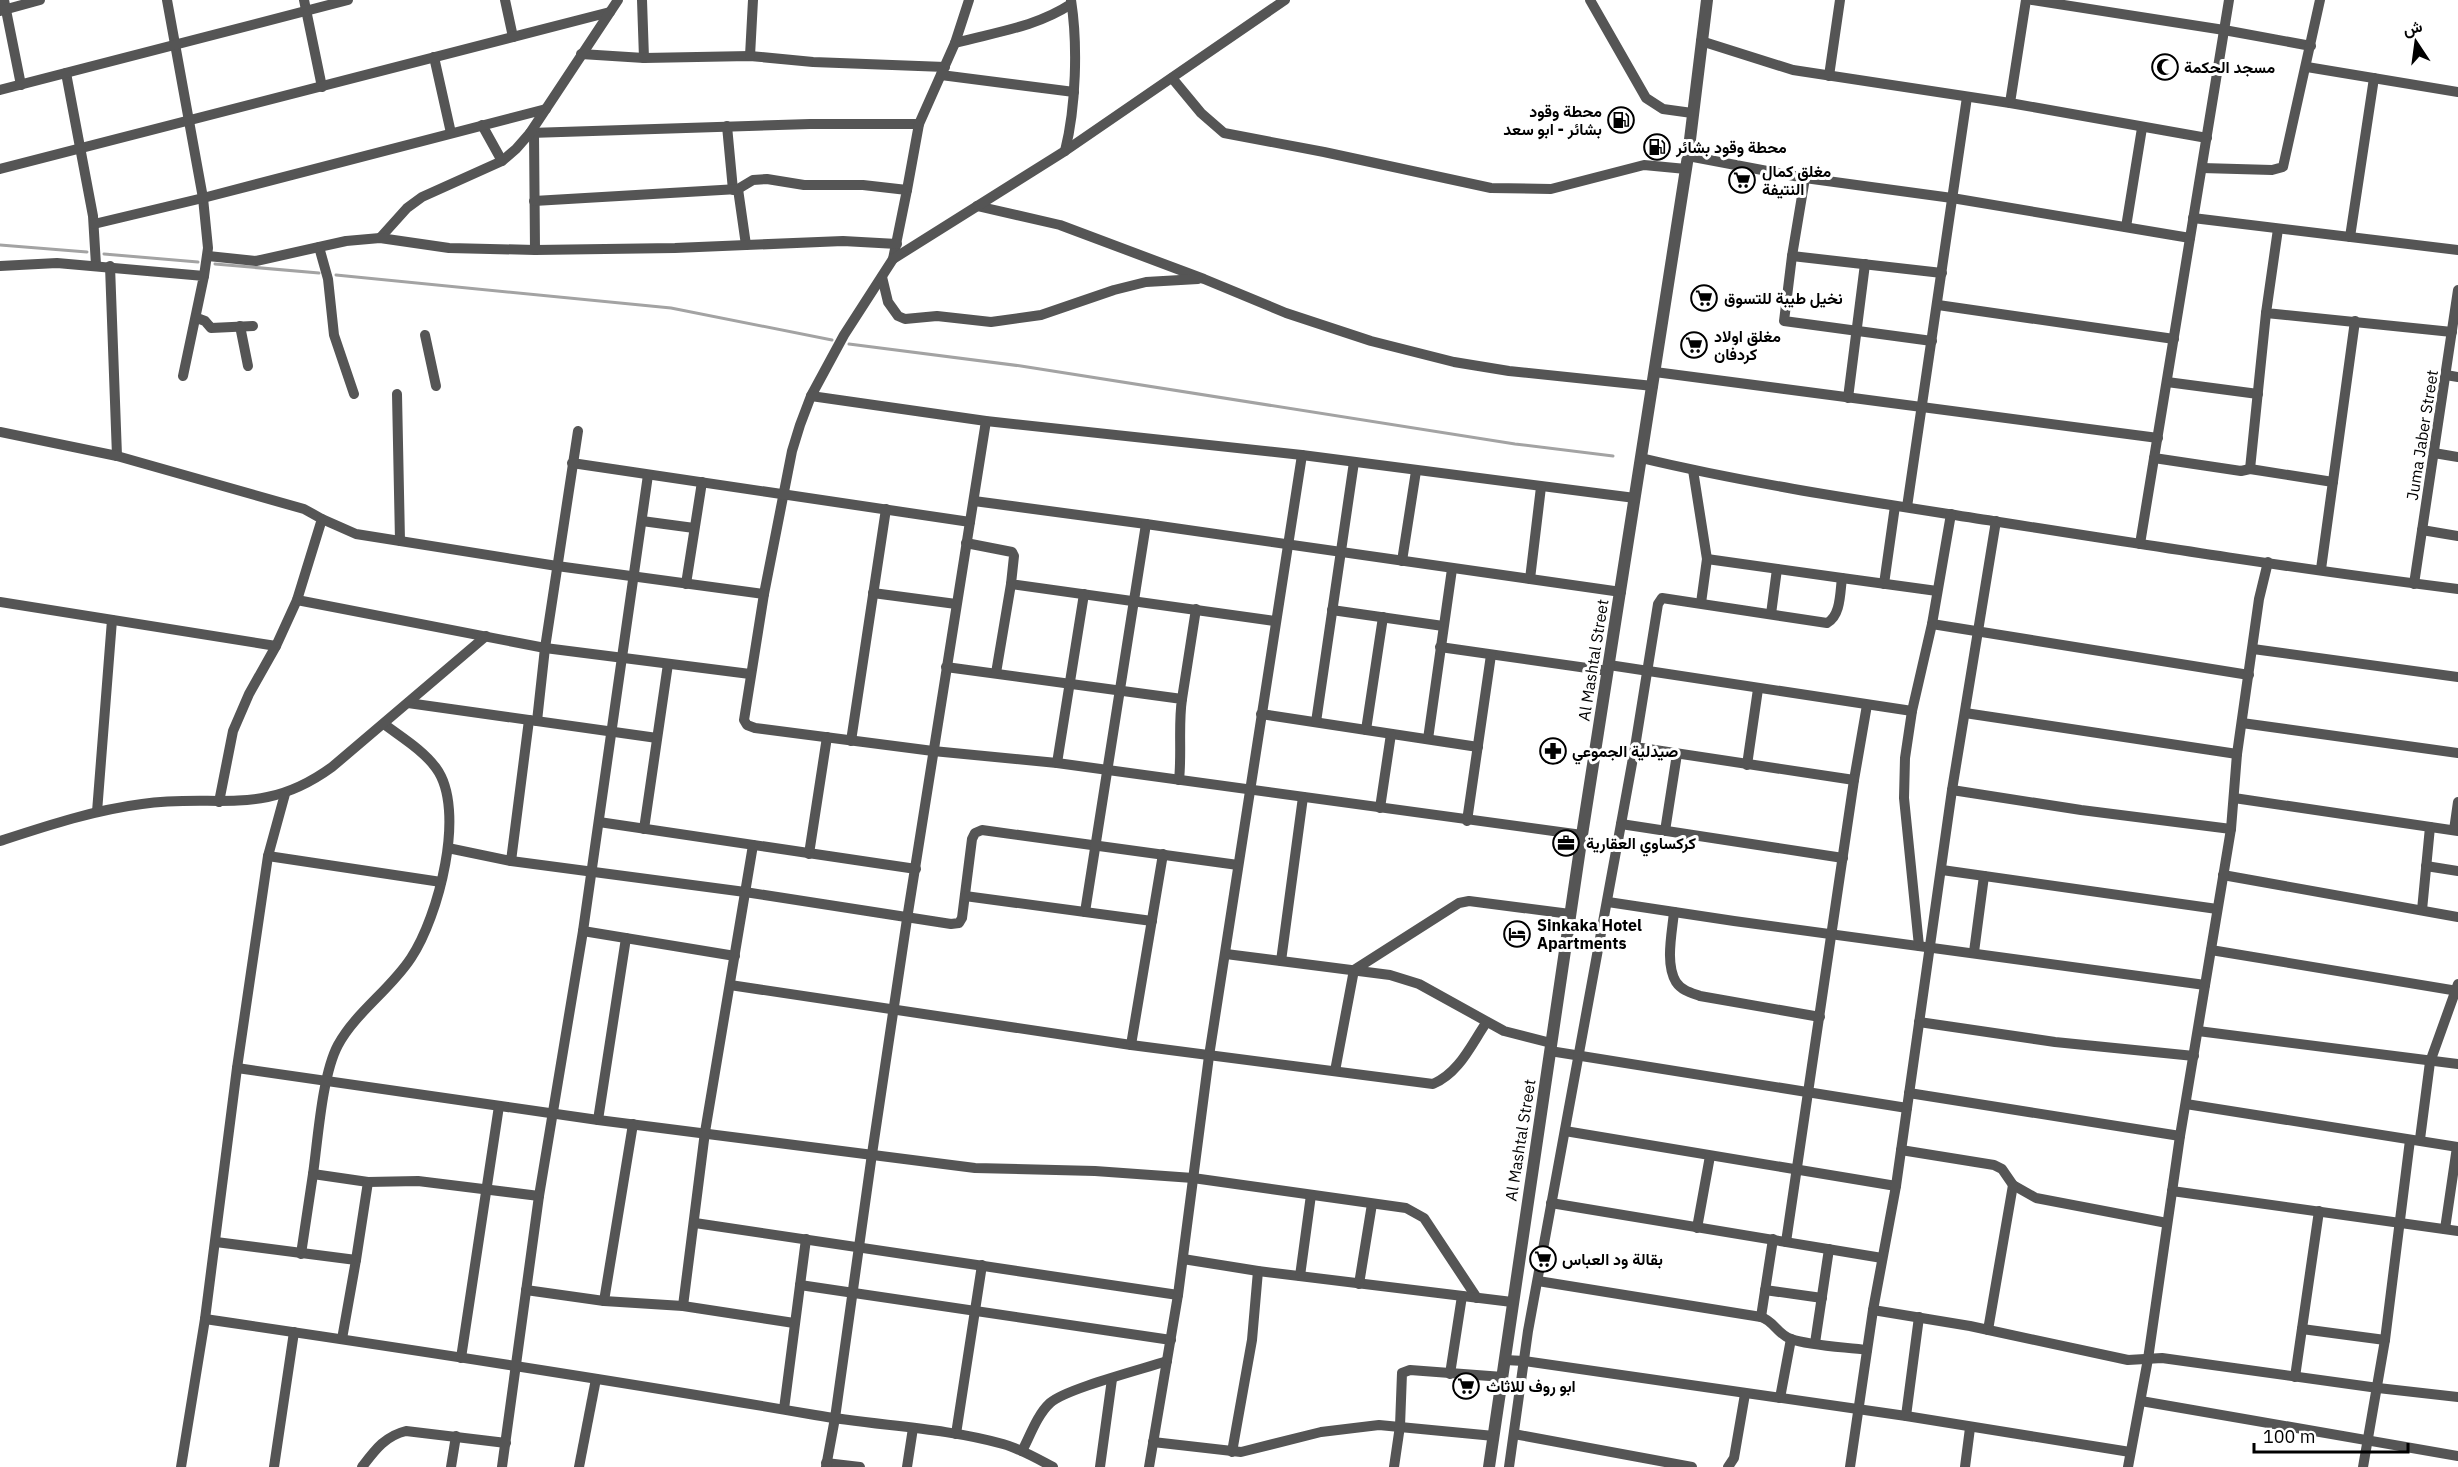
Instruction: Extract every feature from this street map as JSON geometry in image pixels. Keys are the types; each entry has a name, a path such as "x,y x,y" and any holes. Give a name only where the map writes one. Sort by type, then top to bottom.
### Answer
{"street":[{"path":"21,85 3,7 40,0"},
{"path":"168,0 203,198 208,256 197,318 183,376"},
{"path":"0,90 175,44 305,5 348,0"},
{"path":"505,0 513,37"},
{"path":"380,238 407,208 422,197 502,161 532,133 618,0"},
{"path":"643,0 644,58"},
{"path":"750,56 753,0"},
{"path":"969,0 955,43 920,124 893,259 844,335 811,396 792,451 750,674 744,720 747,725 851,741 1057,763 1582,836"},
{"path":"893,259 1065,151 1285,0"},
{"path":"1590,0 1646,98 1663,109 1692,113"},
{"name":"Al Mashtal Street","path":"1489,1467 1570,914 1687,163 1707,0"},
{"path":"1829,76 1840,0"},
{"path":"2010,103 2026,0"},
{"path":"2032,0 2311,46"},
{"path":"2140,544 2229,0"},
{"path":"2202,168 2272,170 2283,167 2307,67 2320,0"},
{"path":"955,43 1034,23 1054,15 1071,2"},
{"path":"1065,151 1071,127 1074,92 1071,2"},
{"path":"305,5 322,87"},
{"path":"0,169 610,12"},
{"path":"1701,41 1793,70 2010,103 2207,138"},
{"path":"581,54 644,58 750,56 943,71 1074,92"},
{"path":"434,57 451,133"},
{"path":"2307,67 2458,92"},
{"path":"66,73 94,224 96,265"},
{"path":"1172,78 1201,113 1224,133 1491,188 1551,189 1644,165 1687,163 1952,198 2190,238"},
{"path":"2350,237 2374,78"},
{"path":"1907,507 1967,97"},
{"path":"94,224 546,109"},
{"path":"532,133 727,126 920,124"},
{"path":"482,125 502,161"},
{"path":"727,126 746,245"},
{"path":"2126,227 2142,128"},
{"path":"532,133 535,250"},
{"path":"1804,178 1784,321 1932,341"},
{"path":"534,201 620,194 736,189 753,180 767,179 804,185 863,185 907,190"},
{"path":"977,206 1060,225 1204,279 1286,313 1371,341 1454,362 1509,371 1653,386"},
{"path":"2193,218 2458,250"},
{"path":"2250,469 2266,313 2278,229"},
{"path":"208,256 256,261 346,241 380,238 449,248 535,250 746,245 843,240 897,244"},
{"path":"319,247 328,279 334,335 354,394"},
{"path":"1792,256 1942,273"},
{"path":"0,266 49,263 96,265 204,276"},
{"path":"1848,398 1865,264"},
{"path":"110,266 117,456"},
{"path":"882,277 888,302 898,316 905,319 937,316 991,322 1041,315 1114,290 1146,282 1204,279"},
{"name":"Juma Jaber Street","path":"2414,584 2458,295"},
{"path":"1938,305 2174,339"},
{"path":"2266,313 2452,332"},
{"path":"197,318 205,321 211,328 253,326"},
{"path":"2321,569 2355,321"},
{"path":"240,326 248,366"},
{"path":"425,335 436,386"},
{"path":"1655,372 1922,409 2158,438"},
{"path":"2446,375 2458,377"},
{"path":"2167,382 2258,394"},
{"path":"397,394 400,541"},
{"path":"811,396 986,422 1302,455 1635,498"},
{"path":"860,1467 826,1465 835,1418 893,1010 986,422"},
{"path":"511,861 578,431"},
{"path":"0,432 117,456 304,509 356,534 557,566 764,594"},
{"path":"2434,453 2458,457"},
{"path":"1149,1467 1178,1295 1209,1056 1302,455"},
{"path":"1641,458 1789,489 1895,506 2140,544 2458,589"},
{"path":"2154,459 2241,471 2250,469 2333,482"},
{"path":"1316,722 1354,462"},
{"path":"572,463 970,522"},
{"path":"1693,470 1707,558 1701,603"},
{"path":"1402,561 1416,471"},
{"path":"502,1467 539,1196 583,931 648,475"},
{"path":"686,584 702,482"},
{"path":"1530,579 1541,487"},
{"path":"974,501 1621,592"},
{"path":"1884,584 1895,506"},
{"path":"851,741 885,509"},
{"path":"1919,946 1904,788 1905,758 1912,711 1932,624 1951,514"},
{"path":"219,802 233,731 249,694 276,646 297,600 322,519"},
{"path":"642,521 694,528"},
{"path":"1850,1467 1873,1310 1896,1186 1952,790 1996,521"},
{"path":"1085,912 1146,524"},
{"path":"2422,530 2458,536"},
{"path":"966,543 1012,552 1014,556 996,674"},
{"path":"1707,558 1938,591"},
{"path":"2128,1467 2148,1359 2180,1136 2231,829 2237,754 2259,599 2268,562"},
{"path":"1428,739 1452,569"},
{"path":"1771,614 1777,569"},
{"path":"1509,1467 1524,1361 1551,1203 1608,902 1659,600 1662,598 1701,603 1827,623 1833,620 1836,614 1842,578"},
{"path":"1011,584 1275,621"},
{"path":"873,593 956,604"},
{"path":"1057,763 1084,594"},
{"path":"297,600 545,648 750,674"},
{"path":"0,602 276,646"},
{"path":"1179,780 1182,749 1179,719 1196,609"},
{"path":"1332,610 1443,626"},
{"path":"1366,730 1383,617"},
{"path":"97,812 112,620"},
{"path":"1932,624 2248,675"},
{"path":"0,841 97,812 142,804 169,801 246,801 285,794 317,778 486,636"},
{"path":"1440,647 1491,655 1647,671 1912,711"},
{"path":"2253,649 2458,677"},
{"path":"1467,821 1491,655"},
{"path":"644,829 668,664"},
{"path":"946,667 1182,699"},
{"path":"1747,765 1758,689"},
{"path":"408,703 657,738"},
{"path":"1786,1242 1854,780 1868,705"},
{"path":"1965,713 2237,754"},
{"path":"1261,714 1478,747"},
{"path":"2242,723 2458,753"},
{"path":"301,1254 332,1058 350,1028 412,958 429,922 448,848 451,822 443,781 436,767 384,724"},
{"path":"1380,808 1391,734"},
{"path":"809,854 827,737"},
{"path":"1635,747 1854,780"},
{"path":"1665,831 1677,754"},
{"path":"1952,790 2081,810 2231,829"},
{"path":"181,1467 216,1242 237,1068 268,856 285,794"},
{"path":"1281,961 1303,797"},
{"path":"2234,798 2456,830 2458,802"},
{"path":"599,822 916,869"},
{"path":"1621,824 1843,858"},
{"path":"2422,910 2430,827"},
{"path":"448,848 511,861 745,892 907,919 959,923 962,918 972,839 975,833 982,830 1238,865"},
{"path":"683,1306 705,1132 753,845"},
{"path":"1131,1046 1163,854"},
{"path":"268,856 441,882"},
{"path":"2426,866 2458,871"},
{"path":"1942,870 2217,909"},
{"path":"2223,875 2458,917"},
{"path":"1974,952 1984,876"},
{"path":"965,896 1152,921"},
{"path":"1335,1071 1354,970 1460,903 1469,901 1570,914"},
{"path":"1608,902 1832,935 1974,952 2205,985"},
{"path":"1674,912 1671,959 1677,983 1685,991 1700,996 1820,1017"},
{"path":"583,931 735,956"},
{"path":"598,1120 626,938"},
{"path":"2211,950 2457,988 2430,1062 2398,1222 2385,1340 2363,1467"},
{"path":"1226,954 1390,975 1419,984 1504,1031 1580,1054 1907,1108"},
{"path":"730,985 1131,1046 1433,1084 1445,1079 1456,1068 1486,1023"},
{"path":"1919,1022 2055,1042 2194,1056"},
{"path":"2198,1030 2458,1064"},
{"path":"237,1068 598,1120 975,1168 1095,1171 1193,1178 1406,1208 1424,1218 1478,1298"},
{"path":"1909,1093 2180,1136"},
{"path":"2186,1104 2458,1147 2445,1229"},
{"path":"461,1358 499,1106"},
{"path":"604,1301 633,1124"},
{"path":"1565,1131 1896,1186"},
{"path":"1901,1150 1994,1165 2002,1169 2013,1185 2036,1198 2167,1223"},
{"path":"1697,1228 1710,1156"},
{"path":"313,1174 368,1182 418,1180 539,1196"},
{"path":"342,1339 368,1182"},
{"path":"1988,1330 2013,1185"},
{"path":"2172,1191 2458,1231"},
{"path":"1300,1276 1311,1195"},
{"path":"1551,1203 1882,1258"},
{"path":"1359,1284 1372,1204"},
{"path":"2295,1377 2319,1212"},
{"path":"694,1223 1178,1295"},
{"path":"784,1409 806,1239"},
{"path":"1761,1317 1773,1239"},
{"path":"216,1242 356,1260"},
{"path":"1815,1343 1829,1250"},
{"path":"1183,1259 1258,1271 1512,1302"},
{"path":"956,1434 982,1265"},
{"path":"1232,1452 1252,1340 1258,1271"},
{"path":"1538,1281 1761,1317 1771,1322 1778,1333 1791,1340 1867,1350"},
{"path":"800,1285 1171,1340"},
{"path":"526,1290 604,1301 683,1306 794,1323"},
{"path":"1765,1290 1822,1298"},
{"path":"1450,1374 1462,1296"},
{"path":"1873,1310 1988,1330 2136,1361 2162,1358 2458,1397"},
{"path":"1906,1416 1919,1317"},
{"path":"205,1319 835,1418 956,1434 1004,1444 1053,1467"},
{"path":"2302,1329 2385,1340"},
{"path":"274,1467 294,1332"},
{"path":"1780,1398 1791,1340"},
{"path":"1505,1360 1906,1416 2130,1452"},
{"path":"1022,1451 1052,1401 1066,1394 1167,1361"},
{"path":"1394,1467 1400,1426 1402,1373 1410,1371 1503,1377"},
{"path":"579,1467 596,1379"},
{"path":"1100,1467 1112,1379"},
{"path":"1728,1467 1734,1458 1745,1394"},
{"path":"2141,1401 2458,1456"},
{"path":"1154,1442 1232,1452 1256,1449 1321,1432 1379,1425 1494,1436"},
{"path":"907,1467 913,1428"},
{"path":"1965,1467 1970,1428"},
{"path":"362,1467 377,1448 393,1434 406,1431 506,1443"},
{"path":"1514,1434 1692,1467"},
{"path":"451,1467 456,1436"},
{"path":"2457,1467 2458,1463"}],"waterway":[{"path":"0,245 87,252"},
{"path":"104,254 198,262"},
{"path":"215,264 319,273"},
{"path":"336,275 671,308 832,340"},
{"path":"849,344 1021,366 1515,444 1613,456"}],"place":[{"name":"مسجد الحكمة","path":"2165,67"},
{"name":"محطة وقود بشائر - ابو سعد","path":"1621,120"},
{"name":"محطة وقود بشائر","path":"1657,147"},
{"name":"مغلق كمال النتيفة","path":"1742,180"},
{"name":"نخيل طيبة للتسوق","path":"1704,298"},
{"name":"مغلق اولاد كردفان","path":"1694,345"},
{"name":"صيدلية الجموعي","path":"1553,751"},
{"name":"كركساوي العقارية","path":"1566,843"},
{"name":"Sinkaka Hotel Apartments","path":"1517,934"},
{"name":"بقالة ود العباس","path":"1543,1259"},
{"name":"ابو روف للاثاث","path":"1466,1386"}]}
